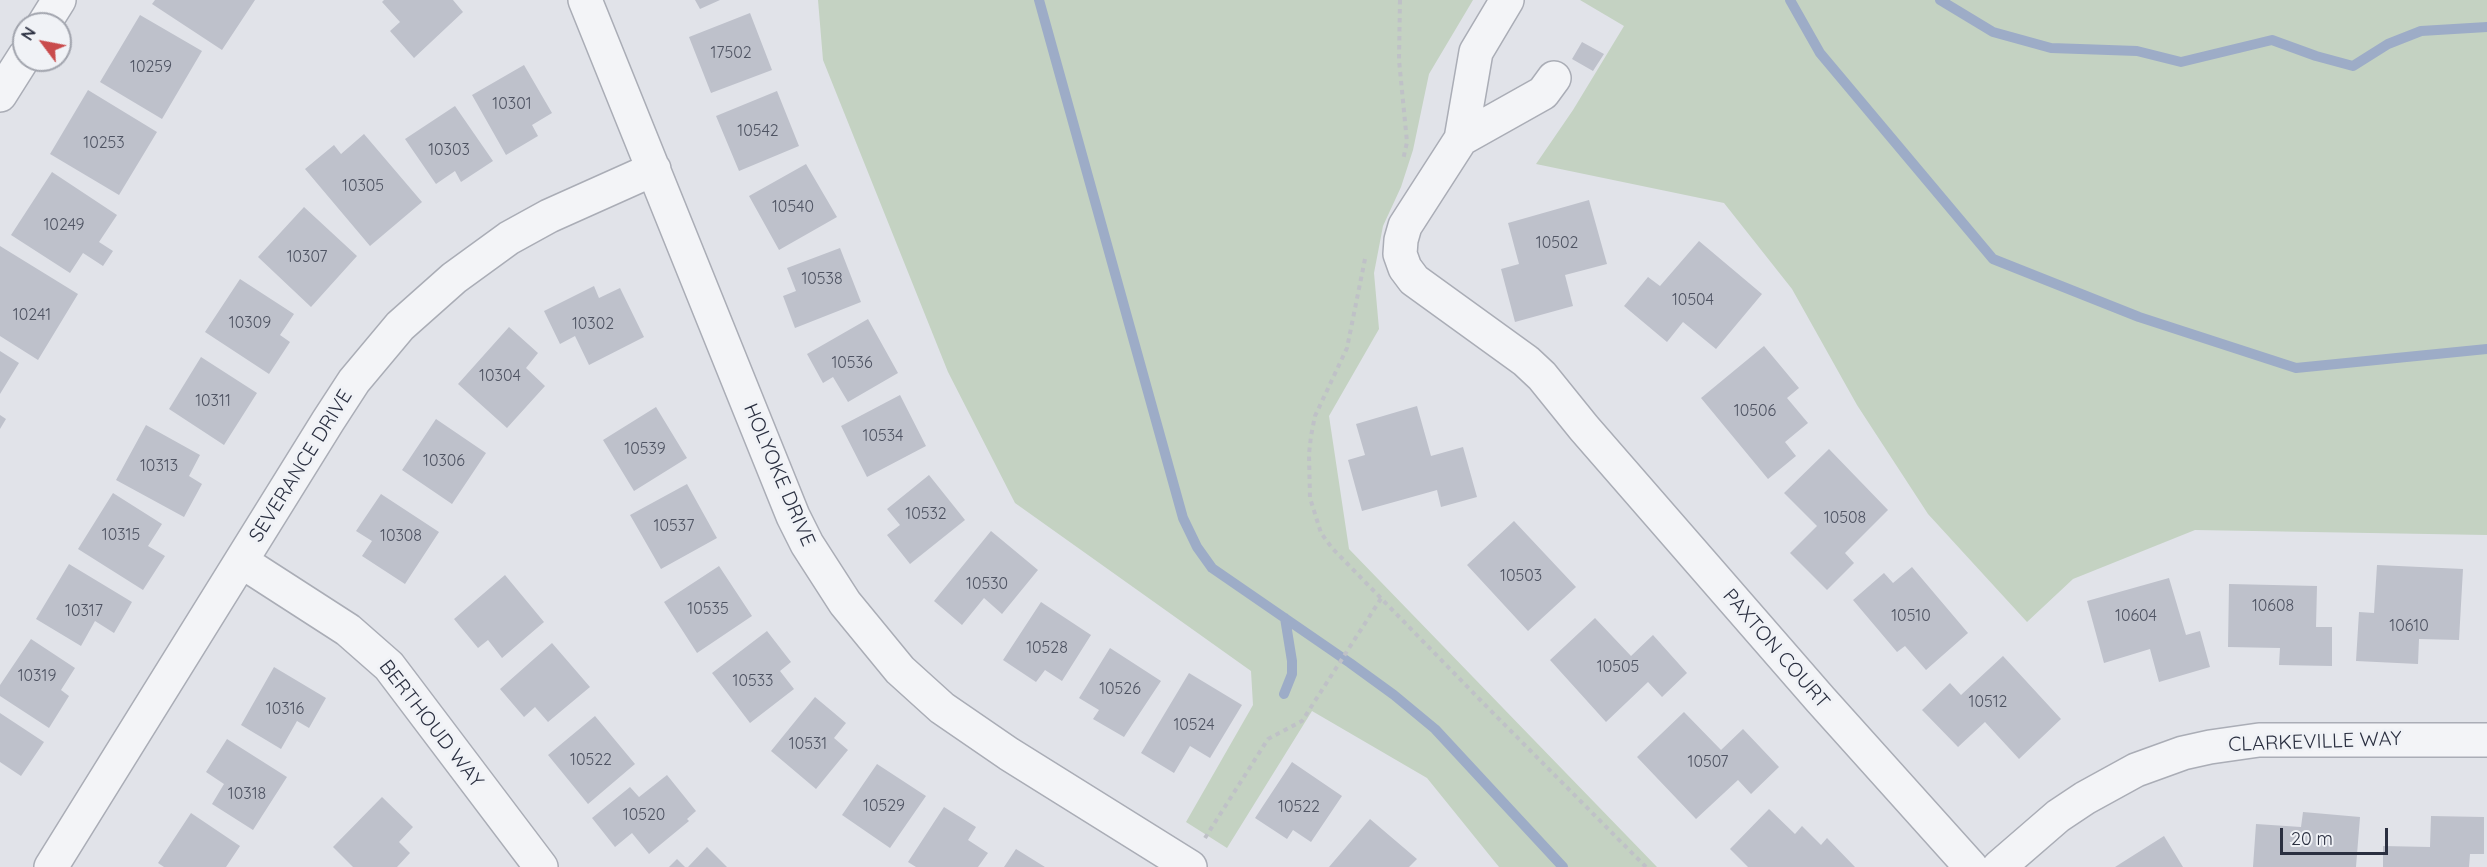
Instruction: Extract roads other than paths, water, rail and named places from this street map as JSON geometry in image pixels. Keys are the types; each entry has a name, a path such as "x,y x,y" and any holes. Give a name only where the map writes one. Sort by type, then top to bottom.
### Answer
{"street":[{"name":"HOLYOKE DRIVE","path":"585,0 793,516 807,544 845,603 900,670 942,708 1010,754 1190,867"},
{"path":"1461,140 1476,52 1507,0"},
{"path":"0,95 15,72"},
{"path":"1461,140 1544,93 1554,78"},
{"name":"PAXTON COURT","path":"1461,140 1405,226 1400,254 1405,268 1414,280 1526,361 1542,376 1584,428 1827,708 1971,867"},
{"name":"SEVERANCE DRIVE","path":"51,867 354,381 400,326 428,299 509,238 549,216 654,169"},
{"name":"BERTHOUD WAY","path":"241,561 348,630 389,666 541,867"},
{"name":"CLARKEVILLE WAY","path":"1999,867 2058,816 2094,792 2136,770 2182,753 2259,740 2487,740"}],"waterway":[{"path":"1039,0 1183,518 1197,547 1212,568 1350,663 1435,729 1563,867"},
{"path":"1790,0 1820,53 1993,259 2139,317 2296,368 2487,349"},
{"path":"1940,0 1993,32 2051,48 2137,51 2181,62 2272,40 2353,66 2388,44 2421,31 2487,27"},
{"path":"1284,694 1292,674 1285,618"}]}
